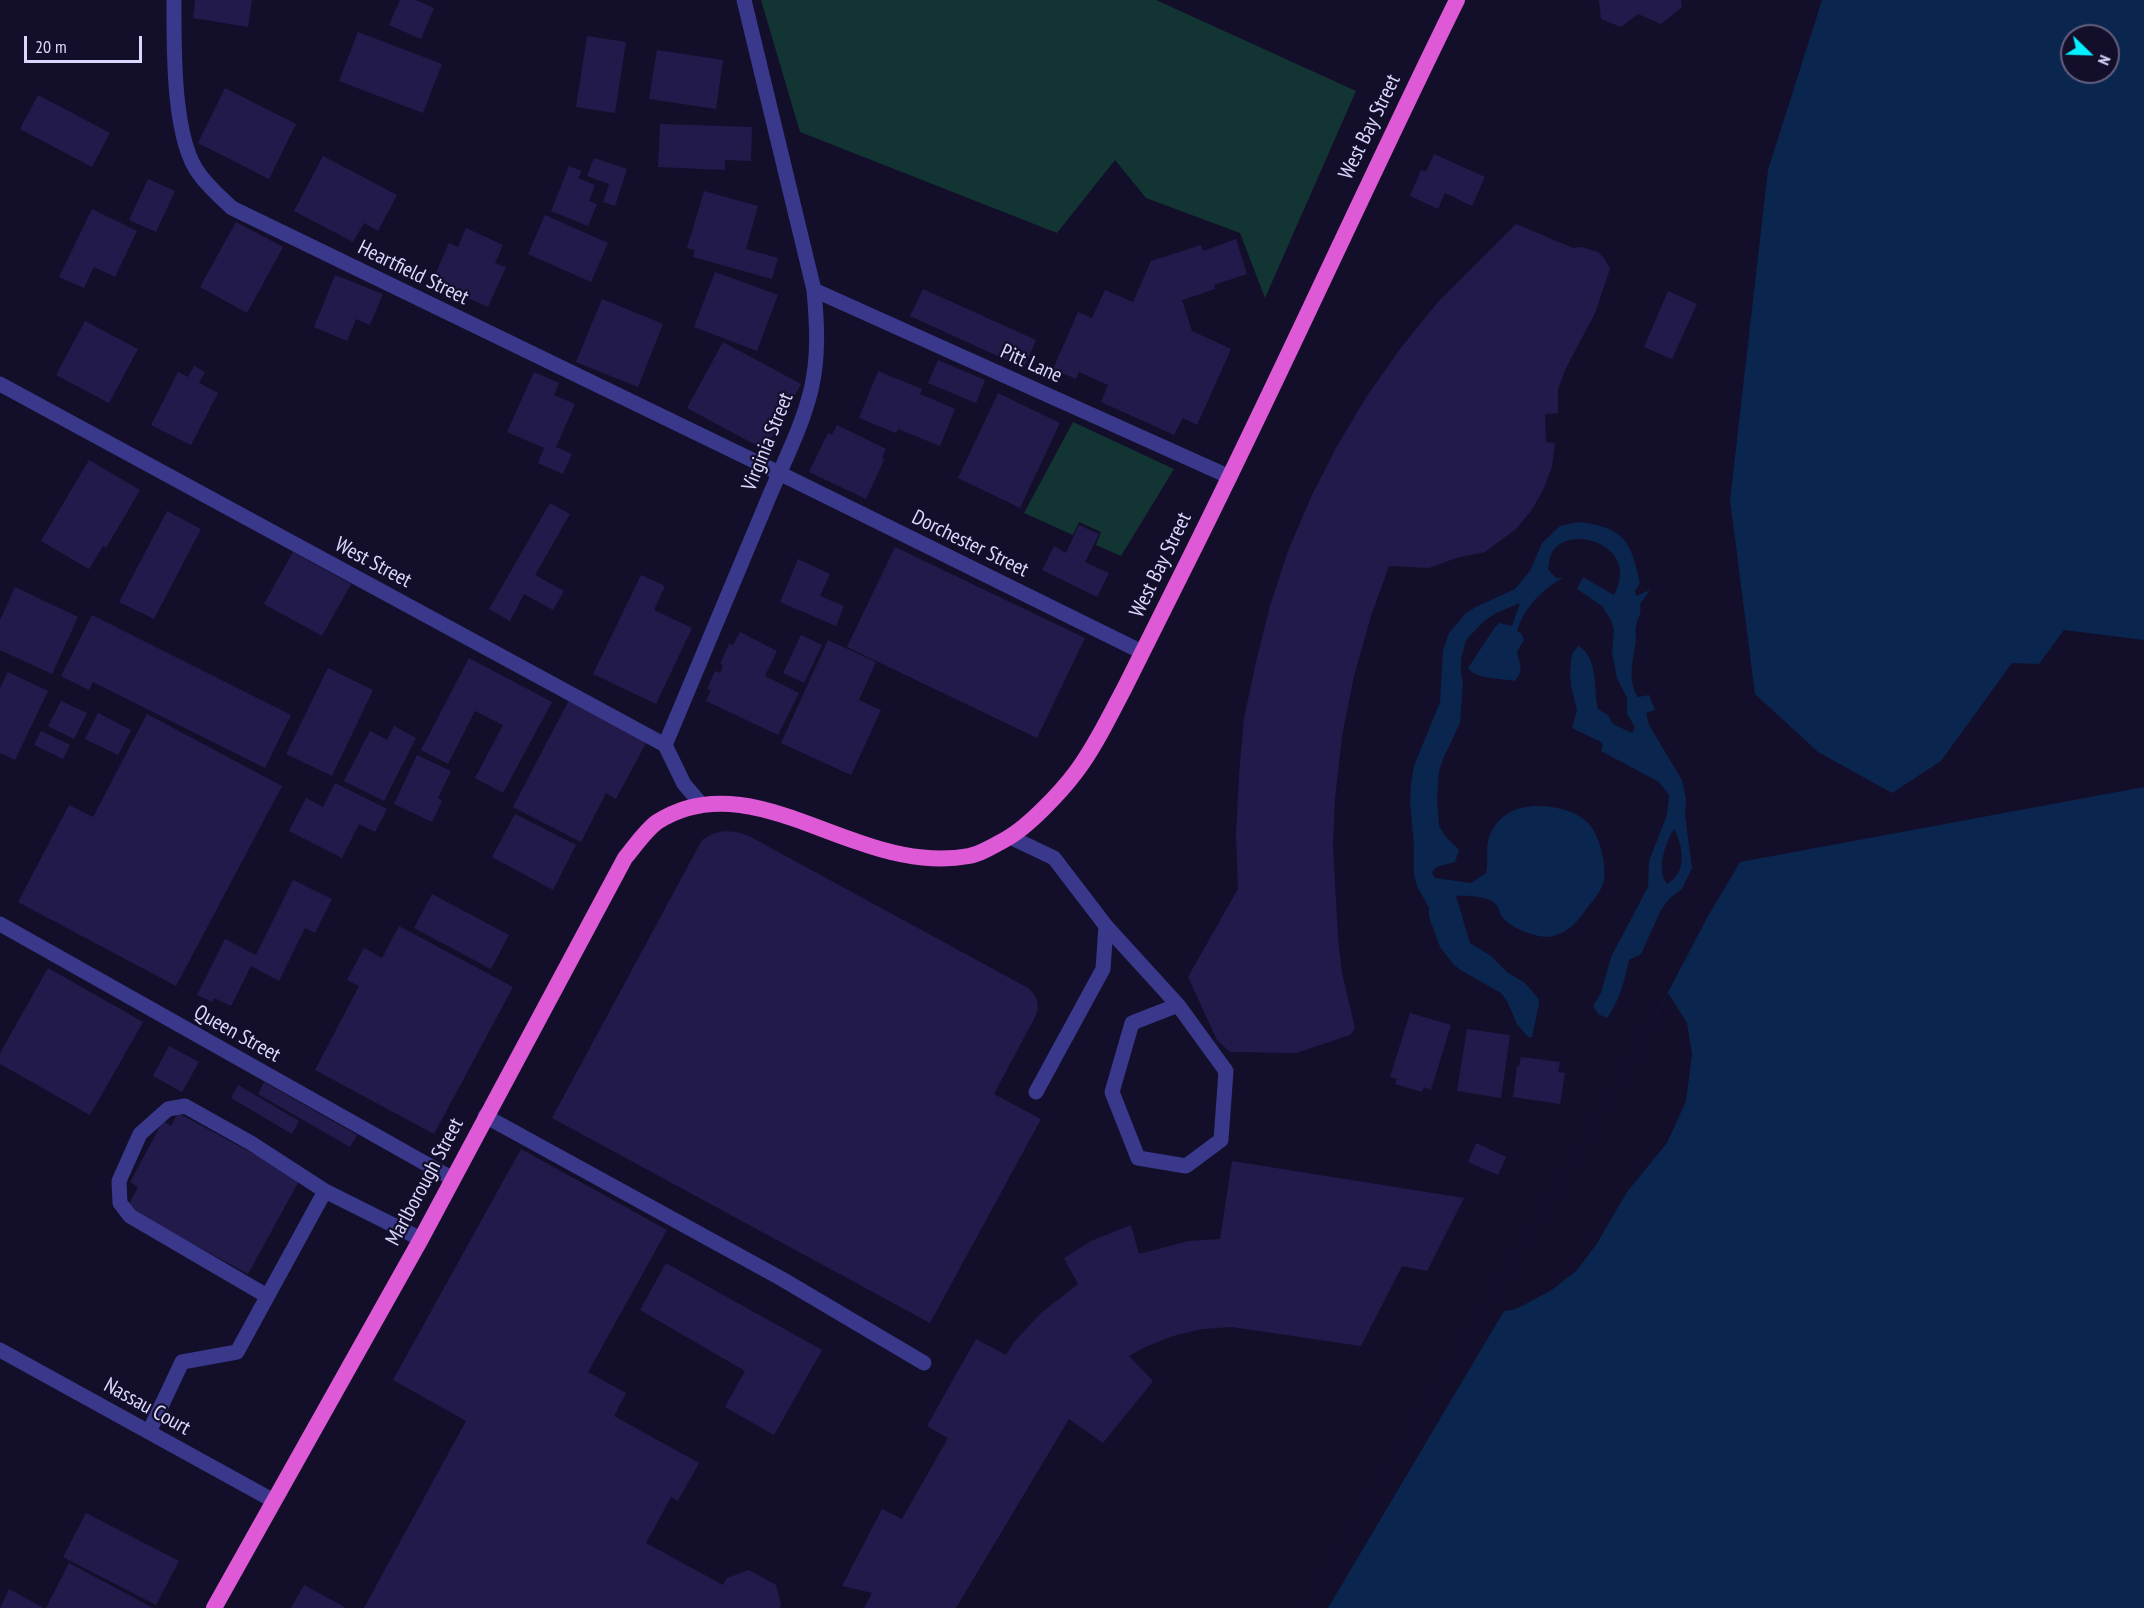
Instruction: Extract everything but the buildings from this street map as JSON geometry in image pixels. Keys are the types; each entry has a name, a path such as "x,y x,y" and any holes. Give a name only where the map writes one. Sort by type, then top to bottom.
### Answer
{"highway":[{"name":"West Bay Street","path":"700,804 737,804 759,808 860,843 925,859 972,856 1010,837 1047,804 1076,772 1103,729 1230,477 1373,170 1457,0"},
{"name":"Marlborough Street","path":"214,1608 421,1239 625,858 654,824 700,804"}],"street":[{"name":"Heartfield Street","path":"174,0 174,60 183,141 199,174 232,208 779,473"},
{"name":"Virginia Street","path":"665,745 800,427 812,389 817,355 818,326 814,290 744,0"},
{"name":"Pitt Lane","path":"814,290 1230,477"},
{"name":"West Street","path":"0,384 665,745"},
{"name":"Dorchester Street","path":"779,473 1142,652"},
{"path":"665,745 684,784 700,804"},
{"path":"1010,837 1054,858 1106,926 1178,1005 1226,1071 1221,1140 1186,1167 1138,1158 1112,1092 1132,1023 1178,1005"},
{"name":"Queen Street","path":"0,924 453,1179"},
{"path":"1036,1092 1080,1015 1103,969 1106,926"},
{"path":"267,1296 130,1216 120,1203 118,1181 140,1134 168,1108 185,1106 251,1143 325,1191 421,1239"},
{"path":"485,1116 782,1279 924,1363"},
{"path":"149,1432 182,1362 237,1352 325,1191"},
{"name":"Nassau Court","path":"0,1350 274,1501"}],"green space":[{"path":"761,0 1156,0 1356,91 1265,298 1240,233 1146,198 1115,160 1057,233 800,132"},
{"path":"1073,422 1174,469 1121,556 1096,545 1101,532 1079,522 1073,535 1024,513"}],"water":[{"path":"1822,0 2144,0 2144,640 2064,630 2039,664 2012,663 1941,761 1892,793 1818,752 1755,694 1730,500 1768,170"},
{"path":"1578,522 1594,524 1615,532 1629,547 1633,556 1640,583 1635,591 1636,596 1650,590 1640,604 1636,626 1632,662 1633,684 1638,697 1649,695 1655,710 1646,713 1649,725 1682,780 1686,799 1685,815 1692,868 1682,889 1669,899 1661,910 1641,954 1629,960 1621,990 1607,1018 1598,1014 1593,1006 1601,993 1611,957 1648,887 1649,861 1667,815 1669,795 1659,782 1601,751 1603,745 1601,742 1572,728 1577,710 1570,673 1572,654 1578,646 1585,651 1592,665 1598,709 1608,715 1613,724 1632,733 1635,727 1627,714 1627,698 1617,678 1612,652 1614,630 1611,620 1602,606 1577,589 1583,577 1614,595 1620,578 1618,563 1611,552 1599,544 1586,540 1572,540 1560,544 1551,554 1548,569 1556,578 1563,578 1535,600 1524,615 1517,631 1522,634 1524,640 1517,652 1521,670 1515,681 1483,677 1468,668 1499,623 1512,626 1520,603 1484,621 1466,640 1461,659 1463,684 1460,723 1439,771 1437,798 1439,826 1459,850 1455,862 1436,867 1432,872 1435,878 1471,883 1486,873 1488,842 1494,828 1507,814 1523,807 1542,806 1567,811 1581,817 1593,829 1600,844 1604,862 1603,884 1577,921 1560,934 1548,937 1528,933 1508,923 1492,901 1474,896 1456,896 1470,943 1491,956 1507,972 1525,983 1538,998 1539,1004 1532,1037 1528,1037 1517,1024 1501,993 1454,965 1440,947 1429,917 1429,908 1417,886 1414,874 1411,783 1414,766 1440,702 1443,650 1449,633 1466,613 1515,589 1530,571 1542,543 1560,526","holes":["1674,829 1680,843 1681,866 1674,879 1667,884 1662,871 1663,856"]},
{"path":"2144,787 2144,1608 1307,1608 1625,1074 1707,918 1740,862"}],"pier":[{"path":"1668,993 1687,1023 1692,1054 1686,1101 1667,1143 1627,1192 1596,1245 1577,1270 1552,1290 1516,1309 1504,1311 1328,1608 1307,1608 1625,1074"}]}
